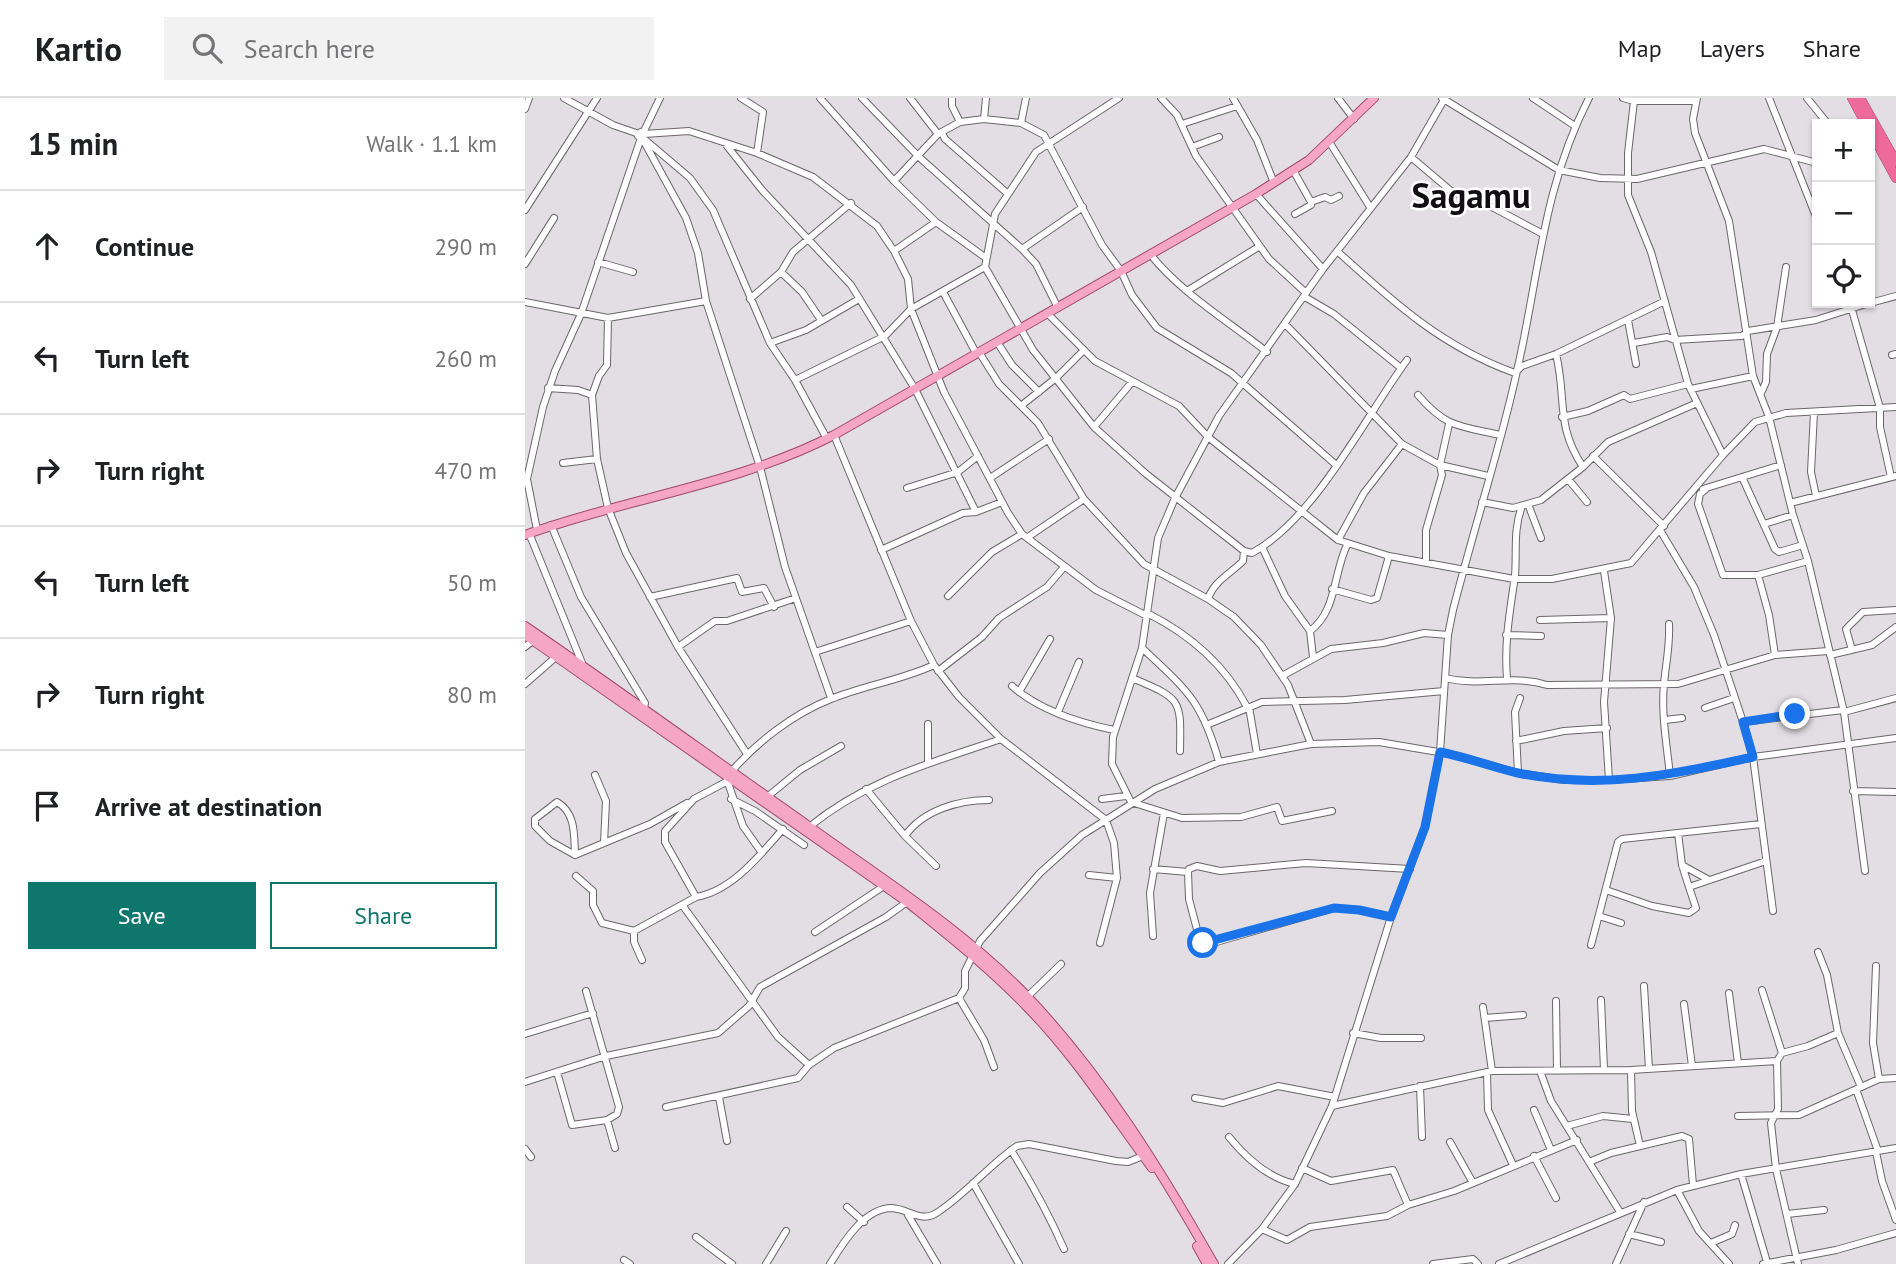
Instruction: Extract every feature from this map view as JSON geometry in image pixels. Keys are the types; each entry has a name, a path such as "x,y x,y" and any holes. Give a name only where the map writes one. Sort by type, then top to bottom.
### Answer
{"highway":[{"path":"1852,98 1863,119"},
{"path":"1860,98 1896,162"},
{"path":"1875,147 1896,178"}],"main road":[{"path":"530,533 608,508 760,467 830,437 1274,183 1329,144 1374,98"},
{"path":"525,626 644,708 728,777 767,797 906,893 1027,997 1068,1042 1120,1111 1162,1173 1214,1264"},
{"path":"525,635 907,902 974,952 1030,1009 1072,1060 1143,1156 1170,1197 1207,1264"}],"street":[{"path":"525,109 529,98"},
{"path":"564,98 642,136 703,193 713,210 770,343 830,437 911,621 936,668 1001,739 1105,820 1114,843 1117,878 1100,943"},
{"path":"525,210 597,98"},
{"path":"582,663 530,533 527,479 529,451 548,388 581,314 642,136 660,98"},
{"path":"741,98 763,112 757,153"},
{"path":"820,98 894,181 936,222 986,258"},
{"path":"862,98 919,158 1022,249 1036,264 1058,308"},
{"path":"909,98 945,139 1007,193"},
{"path":"952,98 952,106 960,122"},
{"path":"984,119 986,98"},
{"path":"1021,123 1026,98"},
{"path":"1119,98 1036,152 1007,193 992,224 985,267 1019,329 1094,427 1175,498 1202,515 1244,551 1252,553 1300,513 1373,414 1407,359"},
{"path":"1161,98 1182,124 1192,147 1260,246 1306,295 1401,368"},
{"path":"1233,98 1257,141 1274,183"},
{"path":"1338,98 1354,119"},
{"path":"1332,811 1282,821 1274,807 1241,817 1182,818 1131,802 1112,764 1114,730 1142,648 1159,538 1175,498 1208,437 1242,385 1323,269 1411,157 1444,98 1559,170 1627,180 1764,149 1812,162"},
{"path":"1533,98 1575,126"},
{"path":"1233,1263 1262,1230 1294,1184 1332,1106 1391,917 1425,827 1440,752 1448,635 1515,373 1541,233 1559,170 1575,126 1589,98"},
{"path":"1623,98 1634,102 1696,99 1695,132 1729,221 1753,376 1769,417 1793,515 1808,561 1843,710 1865,871"},
{"path":"1769,98 1812,207"},
{"path":"1807,98 1824,119"},
{"path":"1634,102 1628,195 1648,243 1663,302 1690,386 1723,455"},
{"path":"1182,124 1237,106"},
{"path":"894,181 919,158 940,133 960,122 984,119 1021,123 1044,135 1050,141 1102,245 1121,271 1132,295 1157,328 1231,373 1335,464"},
{"path":"642,136 689,131 757,153 813,177 851,203 877,226 908,279 911,309 937,376 1002,502 1025,536 1097,590 1167,623 1202,649 1230,679 1248,707 1257,754"},
{"path":"642,136 686,218 698,253 706,301 760,467 796,598 831,698"},
{"path":"1192,147 1219,137"},
{"path":"1329,144 1370,207"},
{"path":"726,145 762,190 811,239 851,285 885,336 915,389 958,472 975,512"},
{"path":"1411,157 1451,191 1494,208 1541,233"},
{"path":"1293,170 1311,202"},
{"path":"1256,194 1323,269"},
{"path":"1295,214 1311,205 1311,202 1325,197 1331,200 1339,196"},
{"path":"750,299 781,271 788,257 851,203"},
{"path":"1022,249 1083,207"},
{"path":"525,264 554,218"},
{"path":"894,251 936,222"},
{"path":"1187,291 1260,246"},
{"path":"1337,251 1404,313 1486,362 1515,373"},
{"path":"1150,254 1163,270 1187,291 1267,352"},
{"path":"598,262 633,272"},
{"path":"795,380 885,336 911,309 985,267"},
{"path":"1761,393 1766,382 1767,354 1777,327 1786,267"},
{"path":"781,271 802,292 821,320"},
{"path":"943,292 999,384 1022,405 1049,439 1084,499 1144,564 1208,599 1246,628 1262,645 1295,702 1311,744"},
{"path":"1875,301 1896,296"},
{"path":"770,343 806,330 859,299"},
{"path":"525,302 608,318 706,301"},
{"path":"1515,373 1522,366 1556,354 1663,302"},
{"path":"1633,343 1667,337 1675,340 1742,336 1748,331 1816,320 1844,308"},
{"path":"1790,503 1893,476 1881,427 1880,408 1852,308"},
{"path":"1048,314 1083,351 1132,382 1179,406 1208,437 1300,513 1338,540 1389,556 1514,579 1552,579 1604,571 1631,563 1702,488 1723,455 1747,428 1769,417 1896,407"},
{"path":"608,318 606,338 609,356 592,395 597,459 608,508 625,553 678,647 747,754"},
{"path":"1628,320 1636,364"},
{"path":"1285,324 1402,444 1440,465 1488,476"},
{"path":"997,341 1012,365 1039,392"},
{"path":"1022,405 1056,378 1083,351"},
{"path":"1556,354 1562,417 1570,448 1583,467"},
{"path":"1562,417 1588,411 1624,395 1630,399 1753,376"},
{"path":"1094,427 1132,382"},
{"path":"548,388 592,395"},
{"path":"1418,396 1438,418 1449,424 1500,435"},
{"path":"1482,502 1525,505 1541,500 1583,467 1608,442 1697,403"},
{"path":"1815,412 1811,472 1816,496"},
{"path":"1426,563 1426,530 1442,475 1440,465 1449,424"},
{"path":"990,478 1049,439"},
{"path":"1338,540 1364,492 1402,444"},
{"path":"908,488 958,472 978,456"},
{"path":"1593,456 1662,528 1694,586 1726,670 1753,757 1773,911"},
{"path":"563,463 597,459"},
{"path":"1702,488 1781,466"},
{"path":"1742,477 1777,551 1803,545"},
{"path":"1567,479 1587,502"},
{"path":"1702,488 1698,504 1723,575 1758,575 1808,561"},
{"path":"948,596 992,552 1025,536 1084,499"},
{"path":"881,550 963,513 975,512 1002,502"},
{"path":"1525,505 1541,538"},
{"path":"1507,678 1506,635 1514,579 1514,534 1525,505"},
{"path":"1764,524 1793,515"},
{"path":"551,525 581,597 645,703 644,708"},
{"path":"1310,631 1326,615 1338,565 1347,545"},
{"path":"1262,547 1285,596 1310,631 1313,657"},
{"path":"1208,599 1216,583 1243,561 1244,551"},
{"path":"1332,589 1371,600 1377,598 1389,556"},
{"path":"575,855 650,824 694,799 728,777 747,754 788,722 831,698 902,680 936,668 982,637 999,618 1047,587 1064,567"},
{"path":"1604,571 1611,618 1605,684 1609,780"},
{"path":"1758,575 1769,615 1775,654"},
{"path":"650,597 737,578 743,592 764,588 773,607"},
{"path":"678,647 715,621 727,621 796,598"},
{"path":"1852,650 1846,629 1863,612 1896,610"},
{"path":"1540,620 1611,618"},
{"path":"815,652 911,621"},
{"path":"1668,624 1671,651 1664,684 1670,776"},
{"path":"1445,678 1462,682 1528,679 1547,685 1664,684 1691,681 1775,654 1829,653 1871,645 1896,627"},
{"path":"1282,676 1331,649 1383,643 1400,637 1448,635"},
{"path":"1506,635 1541,636"},
{"path":"1019,692 1050,639"},
{"path":"525,647 534,640"},
{"path":"1142,648 1190,693 1209,724 1219,762"},
{"path":"525,684 557,656"},
{"path":"1058,712 1079,662"},
{"path":"1132,678 1175,701 1180,708 1180,751"},
{"path":"1012,686 1058,712 1087,724 1114,730"},
{"path":"1209,724 1262,702 1444,691"},
{"path":"1518,773 1515,712 1520,698"},
{"path":"1705,708 1734,698"},
{"path":"1743,722 1843,710 1896,698"},
{"path":"1665,720 1682,718"},
{"path":"928,724 928,763"},
{"path":"1516,741 1564,731 1607,727"},
{"path":"666,1107 798,1078 809,1065 834,1048 959,998 965,988 965,971 974,952 1041,873 1082,835 1131,802 1178,778 1219,762 1311,744 1379,742 1440,752 1518,773 1564,780 1609,780 1670,776 1753,757 1896,738"},
{"path":"809,827 844,799 890,776 1001,739"},
{"path":"767,797 800,770 841,746"},
{"path":"595,775 606,801 604,844"},
{"path":"728,777 731,799 749,838 762,853"},
{"path":"866,789 905,836 936,866"},
{"path":"1853,791 1896,792"},
{"path":"1102,799 1126,796"},
{"path":"694,799 669,825 664,836 696,897"},
{"path":"731,799 804,845"},
{"path":"905,836 913,825 947,806 971,800 989,800"},
{"path":"557,802 566,807 573,823 575,855 550,841 535,826 535,819 557,802"},
{"path":"1153,936 1150,893 1164,813"},
{"path":"1591,945 1618,842 1761,824"},
{"path":"576,876 593,891 593,905 602,923 634,931 696,897 705,896 736,876 783,830"},
{"path":"1606,890 1652,906 1689,913 1696,908 1682,865 1678,833"},
{"path":"1689,887 1766,861"},
{"path":"1391,917 1334,908 1206,944 1201,941 1189,899 1188,872 1197,866 1220,871 1306,863 1410,869"},
{"path":"1682,865 1709,880"},
{"path":"1153,869 1188,872"},
{"path":"1089,875 1117,878"},
{"path":"815,932 884,887"},
{"path":"525,1082 606,1056 718,1033 753,999 760,987 886,917 907,902"},
{"path":"683,906 778,1037 809,1065"},
{"path":"1599,916 1621,923"},
{"path":"634,931 634,942 642,960"},
{"path":"1818,952 1827,975 1838,1033 1858,1088 1896,1220"},
{"path":"1027,997 1061,964"},
{"path":"1875,966 1873,1043 1879,1079"},
{"path":"1644,986 1649,1069"},
{"path":"1762,990 1781,1053 1777,1061 1778,1109 1771,1123 1776,1169 1798,1264"},
{"path":"557,1072 572,1125 607,1120 617,1114 619,1107 586,991"},
{"path":"1729,993 1738,1063"},
{"path":"959,998 984,1040 993,1067"},
{"path":"1601,1000 1604,1069"},
{"path":"1556,1001 1557,1070"},
{"path":"1684,1004 1692,1066"},
{"path":"1483,1007 1490,1072 1488,1110 1513,1164"},
{"path":"525,1034 593,1013"},
{"path":"1771,1018 1781,1014"},
{"path":"1485,1018 1523,1015"},
{"path":"1781,1053 1808,1046 1838,1033"},
{"path":"1353,1034 1381,1038 1421,1038"},
{"path":"1332,1106 1490,1072 1630,1070 1777,1061"},
{"path":"1630,1070 1633,1119 1640,1146"},
{"path":"1540,1071 1551,1101 1620,1212"},
{"path":"1738,1116 1799,1115 1879,1079 1896,1077"},
{"path":"1195,1098 1223,1103 1278,1086 1335,1097"},
{"path":"1420,1086 1422,1137"},
{"path":"719,1097 727,1141"},
{"path":"1534,1110 1551,1150"},
{"path":"1567,1126 1603,1116 1633,1119"},
{"path":"607,1120 615,1148"},
{"path":"1589,1163 1640,1146 1682,1136 1689,1139 1693,1185"},
{"path":"1229,1137 1243,1155 1280,1181 1294,1184"},
{"path":"1262,1230 1287,1240 1310,1227 1387,1216 1408,1205 1473,1183 1513,1164 1577,1140"},
{"path":"1450,1142 1473,1183"},
{"path":"830,1264 844,1241 864,1222 887,1209 895,1208 907,1214 924,1217 937,1214 1011,1150 1028,1144 1116,1161 1128,1162 1143,1156"},
{"path":"1499,1264 1644,1202 1693,1185 1711,1184 1741,1174 1896,1148"},
{"path":"525,1149 531,1157"},
{"path":"1011,1150 1034,1194 1046,1209 1064,1250"},
{"path":"1534,1156 1556,1198"},
{"path":"1301,1168 1331,1181 1393,1170 1408,1205"},
{"path":"1741,1174 1765,1263 1797,1255 1836,1250 1896,1233"},
{"path":"973,1183 1019,1264"},
{"path":"1677,1190 1699,1231 1728,1264"},
{"path":"1616,1264 1644,1202"},
{"path":"847,1207 864,1222"},
{"path":"1787,1214 1824,1210"},
{"path":"907,1214 937,1264"},
{"path":"1711,1243 1732,1234 1735,1225"},
{"path":"766,1264 786,1231"},
{"path":"1629,1234 1661,1242"},
{"path":"696,1237 732,1264"},
{"path":"1433,1264 1473,1259 1478,1264"}],"district":[{"name":"Sagamu","path":"1471,196"}],"route":[{"path":"1203,943 1334,908 1391,917 1425,827 1440,752 1518,773 1564,780 1642,779 1670,776 1753,757 1743,722 1795,714"}]}
